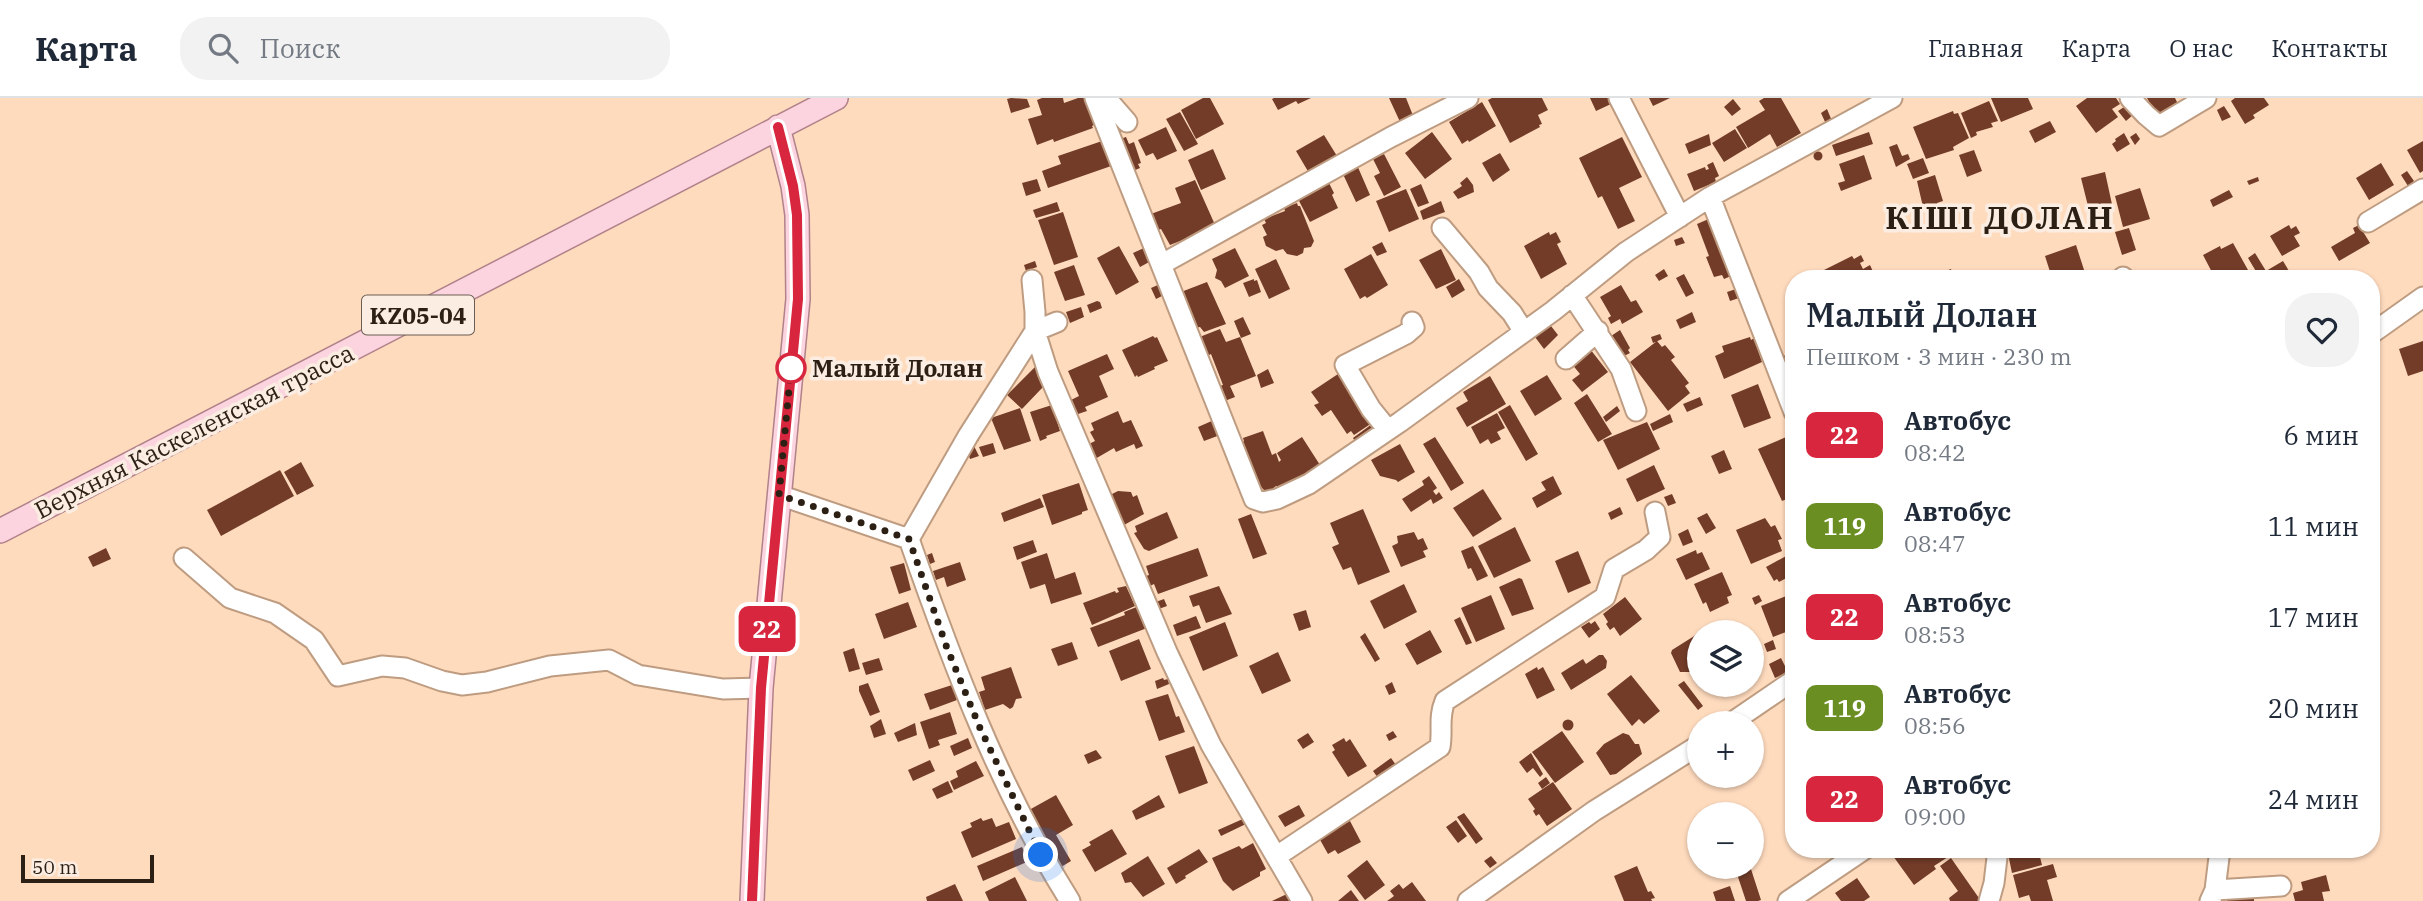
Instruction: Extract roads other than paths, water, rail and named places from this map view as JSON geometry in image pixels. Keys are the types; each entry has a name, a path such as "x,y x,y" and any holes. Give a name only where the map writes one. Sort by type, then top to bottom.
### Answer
{"main road":[{"name":"Верхняя Каскеленская трасса","path":"0,531 836,98"},
{"path":"752,901 761,688 798,299 797,215 793,186 778,127"}],"street":[{"path":"1099,98 1181,318 1254,499 1262,502 1277,499 1309,484 1524,332 1626,252 1710,197 1892,98"},
{"path":"1099,98 1127,122"},
{"path":"1162,264 1391,137 1468,98"},
{"path":"1619,98 1680,217"},
{"path":"2130,98 2160,126 2206,98"},
{"path":"2368,222 2423,189"},
{"path":"1710,197 1785,389"},
{"path":"1442,228 1479,272 1488,288 1512,313 1524,332"},
{"path":"1032,279 1035,331 1048,372 1167,652 1211,745 1302,901"},
{"path":"1572,295 1621,369 1636,411"},
{"path":"2380,328 2423,298"},
{"path":"1057,322 1035,331 968,436 909,539 947,648 997,767 1041,855 1070,901"},
{"path":"1388,430 1371,409 1345,365 1406,334 1415,327 1412,322"},
{"path":"1566,359 1598,331"},
{"path":"779,495 909,539"},
{"path":"1277,856 1440,747 1442,733 1439,716 1445,701 1605,597 1614,569 1646,550 1660,537 1655,512"},
{"path":"184,558 230,598 275,613 314,640 338,676 382,666 405,668 462,685 487,682 550,666 609,660 638,675 723,689 761,688"},
{"path":"1749,711 1785,686"},
{"path":"1468,901 1594,811 1687,752"},
{"path":"1788,901 1852,858"},
{"path":"1989,901 1997,858"},
{"path":"2218,858 2212,896 2281,886"}],"place":[{"name":"Малый Долан","path":"791,368"}],"district":[{"name":"КІШІ ДОЛАН","path":"2000,217"}]}
